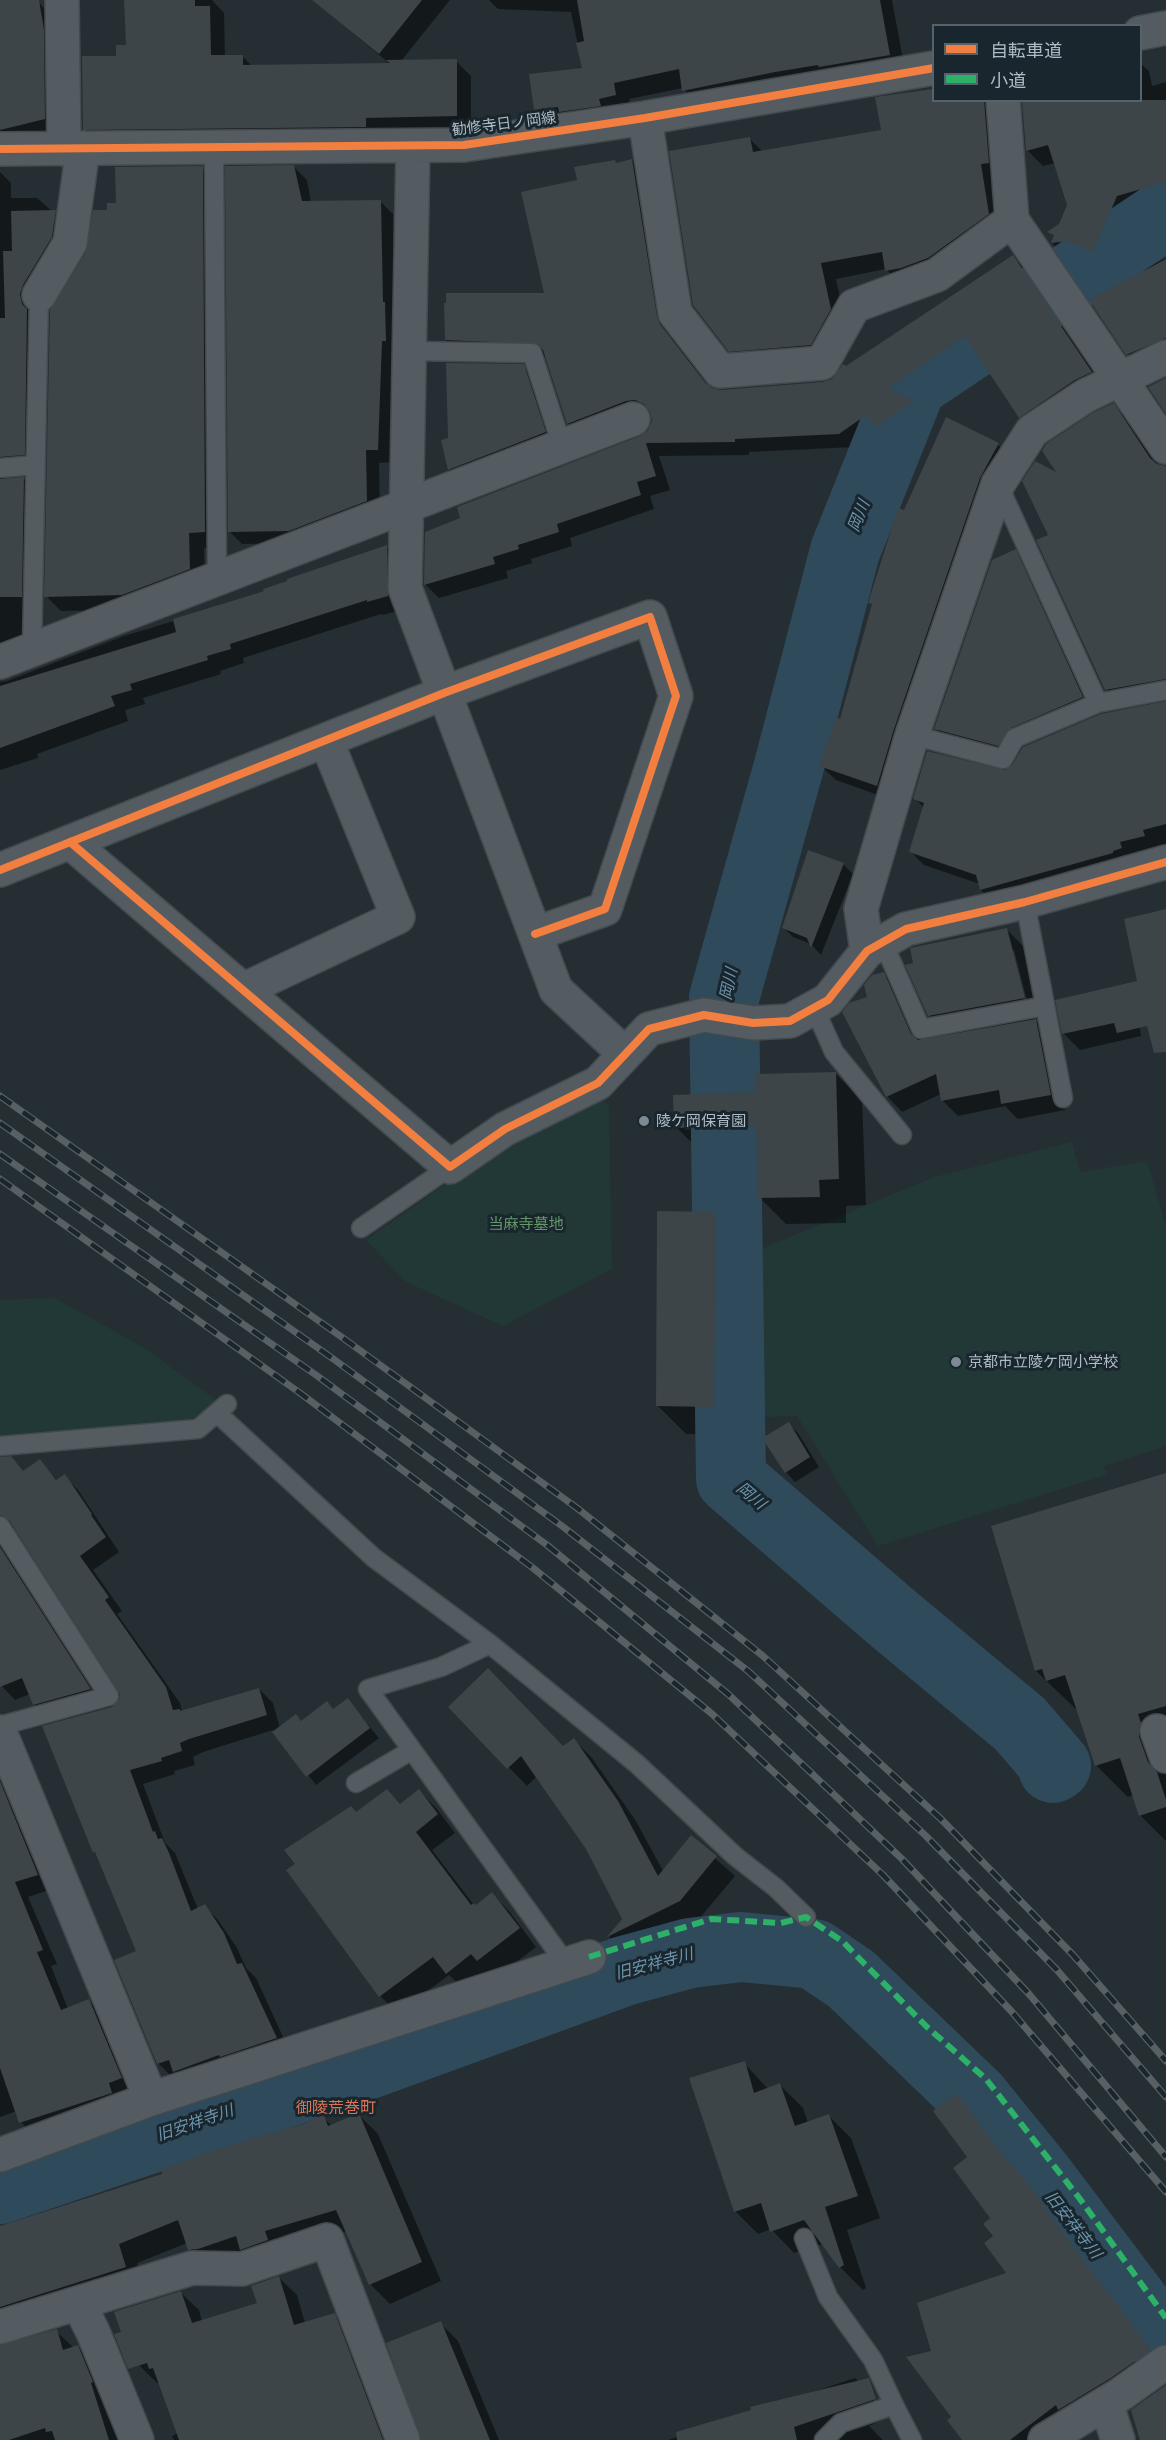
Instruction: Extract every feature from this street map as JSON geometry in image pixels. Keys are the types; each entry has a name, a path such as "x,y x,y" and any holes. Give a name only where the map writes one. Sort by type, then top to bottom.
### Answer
{"street":[{"path":"39,295 70,243 74,148 62,0"},
{"path":"1142,33 1166,28"},
{"name":"勧修寺日ノ岡線","path":"0,149 464,145 645,118 932,68"},
{"path":"1003,102 1012,220 1041,266 1166,447"},
{"path":"645,118 675,313 720,371 822,363 854,306 937,275 1012,220"},
{"path":"413,146 405,588 556,990 625,1053"},
{"path":"875,947 861,909 912,735 998,484 1032,431 1085,396 1166,357"},
{"path":"0,662 633,419"},
{"path":"0,870 444,693 650,617 676,696 605,909 535,934"},
{"path":"243,990 398,917 326,740"},
{"path":"70,842 450,1167 506,1129 598,1083 649,1029 704,1015 753,1023 790,1021 828,1000 875,947 906,929 1025,902 1166,862"},
{"path":"0,1732 151,2099"},
{"path":"0,2155 151,2099 578,1961"},
{"path":"0,2327 192,2268 242,2269 327,2240 403,2440"},
{"path":"79,2304 93,2332 137,2440"},
{"path":"1045,2440 1106,2403 1166,2362"},
{"path":"1106,2403 1118,2440"}],"lane":[{"path":"214,147 218,578"},
{"path":"32,649 39,295"},
{"path":"409,351 532,353 562,446"},
{"path":"0,468 35,465"},
{"path":"998,484 1098,703"},
{"path":"912,735 1003,759 1015,738 1098,703 1166,690"},
{"path":"1025,902 1063,1098"},
{"path":"875,947 921,1029 1045,1006"},
{"path":"814,1007 834,1052 902,1135"},
{"path":"362,1228 450,1167"},
{"path":"0,1446 198,1429 222,1408 374,1558 490,1644 637,1764 735,1856 776,1888 806,1917"},
{"path":"0,1526 110,1696 0,1726"},
{"path":"490,1644 441,1667 368,1689 412,1750 578,1961"},
{"path":"356,1783 412,1750"},
{"path":"804,2238 828,2297 873,2360 912,2440"},
{"path":"824,2440 841,2423 894,2405"}],"green space":[{"name":"当麻寺墓地","path":"601,1097 609,1107 612,1269 503,1326 406,1282 366,1240 517,1134 572,1115"},
{"name":"京都市立陵ケ岡小学校","path":"1072,1142 1080,1172 1147,1161 1166,1226 1166,1446 1104,1466 1106,1475 878,1546 797,1416 763,1417 759,1250 934,1177"},
{"path":"55,1298 143,1347 216,1400 198,1418 170,1426 0,1437 0,1300"}],"building":[{"path":"0,0 39,0 44,30 45,119 0,130"},
{"path":"124,0 195,0 195,6 210,6 211,55 243,55 243,65 390,63 386,60 457,59 457,116 366,118 366,127 83,130 82,56 116,56 116,45 126,45"},
{"path":"312,0 422,0 379,54"},
{"path":"577,0 880,0 890,55 775,72 682,91 679,69 614,83 616,95 599,99 601,106 559,112 558,107 534,110 529,74 582,68 576,43 584,41"},
{"path":"932,89 932,102 984,102 989,163 981,164 989,214 928,258 901,268 885,271 882,252 821,263 831,309 811,345 729,352 693,305 669,151 750,137 753,152 881,130 875,97"},
{"path":"1166,100 1166,182 1117,196 1093,252 1068,241 1051,243 1054,235 1047,232 1059,224 1067,205 1048,145 1026,151 1022,102"},
{"path":"632,159 657,316 660,324 712,388 721,390 823,382 832,379 843,364 846,366 1013,255 1092,372 1075,380 1019,418 965,336 888,388 914,401 875,427 866,415 839,434 735,439 735,442 646,443 656,476 637,482 641,495 557,524 559,532 518,545 519,549 493,557 495,564 424,585 425,532 460,518 457,507 640,436 648,430 652,421 650,412 644,404 635,400 626,401 567,424 543,350 538,344 445,340 446,293 544,293 521,192 577,180 574,167"},
{"path":"294,165 302,201 381,200 386,341 382,341 378,450 366,450 367,501 289,531 228,532 225,166"},
{"path":"203,166 205,532 189,533 190,569 122,595 44,597 50,310 86,252 93,210 107,210 107,203 116,203 115,167"},
{"path":"56,210 52,237 20,294 22,304 27,309 25,455 0,457 0,318 5,318 3,251 12,251 11,211"},
{"path":"1166,259 1166,338 1126,355 1089,300"},
{"path":"446,363 524,364 546,432 448,470 441,440 448,438"},
{"path":"1166,378 1166,414 1148,387"},
{"path":"1114,403 1150,458 1157,464 1166,466 1166,679 1105,690 1036,540 1048,535 1022,481 1035,461 1056,472 1042,451 1046,444 1094,412"},
{"path":"946,417 999,443 980,478 894,729 877,786 819,766 836,717 840,719 872,604 868,603 898,508 904,510"},
{"path":"24,477 22,597 0,597 0,479"},
{"path":"387,545 388,596 367,602 367,600 230,644 231,649 207,656 208,660 130,684 132,690 111,696 115,706 0,748 0,686 176,632 173,619 264,591 263,589 287,581 287,579"},
{"path":"1016,549 1083,697 1011,728 998,746 934,729 992,560"},
{"path":"1166,701 1166,824 1143,830 1145,836 1120,842 1122,848 1113,853 980,890 976,875 909,852 924,803 913,799 927,751 1005,770 1012,765 1023,747 1101,714"},
{"path":"808,850 844,863 811,948 807,938 782,928"},
{"path":"1166,909 1166,1052 1154,1053 1147,1026 1117,1033 1114,1023 1062,1034 1055,1000 1137,981 1124,919"},
{"path":"1007,928 1025,998 928,1016 905,965 913,963 910,948"},
{"path":"884,972 911,1034 918,1040 1036,1019 1051,1095 1001,1104 999,1090 941,1101 936,1074 886,1097 842,1012 849,1003 867,997 864,985 872,975"},
{"path":"836,1072 839,1179 819,1180 820,1197 758,1198 756,1125 674,1128 673,1095 755,1092 755,1074"},
{"path":"657,1211 716,1212 714,1407 656,1406"},
{"path":"789,1422 810,1457 785,1473 762,1438"},
{"path":"11,1456 23,1471 40,1459 56,1480 65,1474 92,1514 106,1537 80,1556 109,1597 105,1600 166,1687 173,1710 180,1709 180,1711 259,1688 267,1715 189,1739 180,1743 182,1751 161,1758 162,1761 130,1770 153,1832 155,1831 158,1839 162,1838 191,1911 205,1904 224,1933 237,1964 242,1963 277,2038 220,2057 219,2055 173,2072 169,2060 157,2064 114,1960 136,1951 95,1852 93,1853 42,1726 112,1707 119,1700 120,1694 9,1520 0,1515 0,1457"},
{"path":"1166,1473 1166,1706 1138,1714 1141,1723 1139,1737 1148,1762 1157,1772 1166,1807 1139,1816 1120,1758 1095,1766 1065,1675 1046,1681 1042,1669 1035,1671 991,1526"},
{"path":"0,1547 91,1689 33,1705 22,1678 0,1687"},
{"path":"488,1668 563,1746 574,1738 618,1801 658,1876 691,1835 717,1856 680,1901 607,1937 622,1919 586,1849 521,1756 507,1769 448,1707"},
{"path":"348,1698 370,1728 306,1777 272,1732 296,1714 301,1721 327,1701 333,1709"},
{"path":"0,1781 38,1875 15,1882 43,1950 37,1952 61,2010 89,1999 122,2078 109,2083 112,2093 19,2123 0,2068"},
{"path":"387,1789 400,1804 419,1789 438,1814 416,1832 471,1905 474,1903 476,1905 492,1892 520,1928 477,1961 471,1954 446,1974 433,1957 379,1997 286,1870 295,1864 284,1850 351,1806 356,1812"},
{"path":"745,2061 754,2093 780,2083 795,2126 829,2114 858,2196 825,2207 844,2265 839,2268 804,2220 770,2232 761,2203 734,2212 689,2078"},
{"path":"957,2093 1010,2165 1011,2163 1043,2203 1041,2204 1151,2350 1111,2378 1058,2410 1056,2405 1010,2440 962,2440 947,2420 951,2417 906,2357 931,2351 917,2303 1006,2273 984,2243 993,2236 983,2224 990,2218 953,2168 967,2157 933,2111"},
{"path":"359,2113 422,2262 369,2285 336,2210 265,2231 268,2240 240,2250 236,2236 198,2249 188,2250 178,2220 119,2244 126,2267 0,2307 0,2226 162,2174 161,2169 303,2124 324,2115 328,2126"},
{"path":"279,2276 294,2325 335,2313 383,2440 179,2440 153,2368 149,2369 147,2363 128,2369 114,2334 121,2332 114,2312 181,2291 192,2323 257,2303 251,2286"},
{"path":"441,2321 490,2440 421,2440 386,2343"},
{"path":"57,2329 63,2350 78,2345 93,2382 91,2383 109,2440 55,2440 52,2431 46,2432 45,2428 9,2440 0,2440 0,2345"},
{"path":"869,2378 876,2399 794,2427 797,2440 677,2440 676,2432 751,2410 750,2407"},
{"path":"1166,2385 1166,2440 1140,2440 1131,2410"}],"waterway":[{"name":"岡川","path":"1053,1768 1056,1766 1020,1724 731,1479 724,998 789,766 845,551 912,384 1166,214"},
{"name":"旧安祥寺川","path":"0,2189 352,2070 624,1971 690,1953 741,1947 814,1954 851,1979 975,2098 1040,2178 1166,2345"}],"railway":[{"path":"0,1096 343,1338 577,1508 763,1656 941,1819 1073,1955 1166,2061"},
{"path":"0,1123 332,1358 562,1526 748,1671 926,1836 1057,1970 1166,2097"},
{"path":"0,1154 316,1375 547,1545 728,1694 902,1859 1029,1994 1166,2157"},
{"path":"0,1179 300,1393 533,1568 711,1713 883,1875 1012,2012 1166,2192"}],"marked path":[{"path":"589,1957 711,1919 781,1923 806,1917 842,1941 927,2027 986,2079 1080,2199 1166,2318"}],"cycle path":[{"path":"0,149 464,145 645,118 932,68"},
{"path":"0,870 444,693 650,617 676,696 605,909 535,934"},
{"path":"70,842 450,1167 505,1129 598,1083 649,1029 704,1015 753,1023 790,1021 828,1000 867,951 906,929 1025,902 1166,862"}],"place":[{"name":"陵ケ岡保育園","path":"644,1121"},
{"name":"京都市立陵ケ岡小学校","path":"956,1362"}],"district":[{"name":"御陵荒巻町","path":"336,2108"}]}
